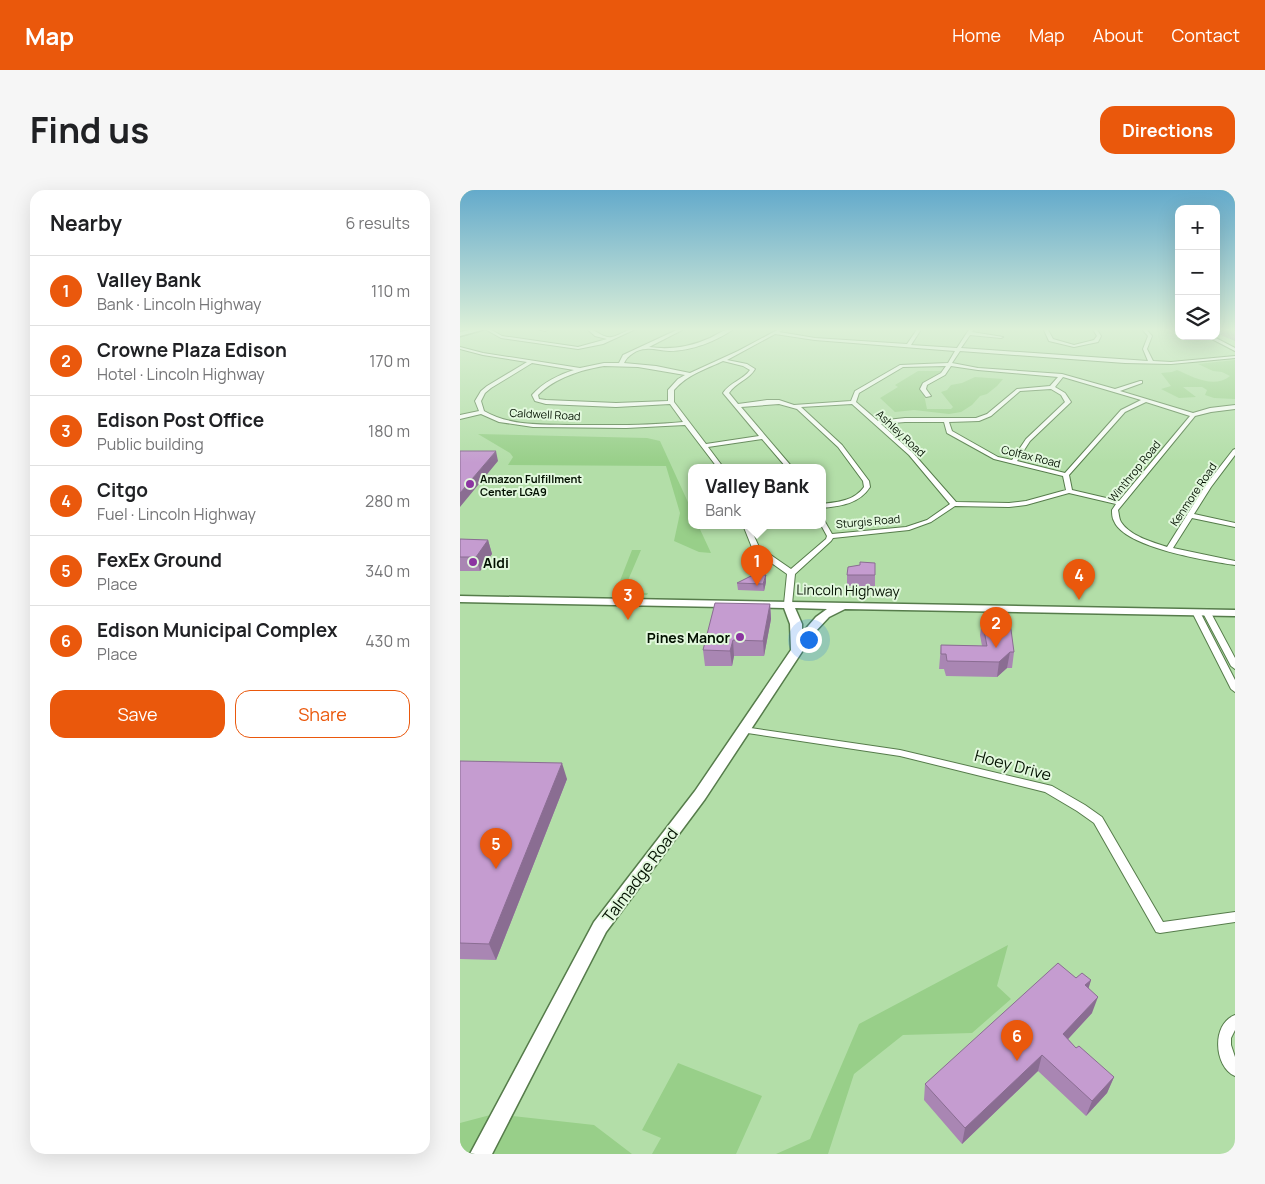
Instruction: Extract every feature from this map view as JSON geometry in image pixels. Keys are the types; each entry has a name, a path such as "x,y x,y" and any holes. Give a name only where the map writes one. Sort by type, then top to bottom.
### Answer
{"main road":[{"name":"Lincoln Highway","path":"460,599 1235,613"},
{"path":"788,604 796,624 797,650"},
{"name":"Talmadge Road","path":"482,1154 600,927 700,795 822,615 828,611 853,605"}],"street":[{"path":"460,416 482,412 478,401 483,392 513,373"},
{"path":"570,373 537,393 537,400 616,405 671,402"},
{"path":"683,373 690,374"},
{"path":"751,373 733,384 726,391 787,464"},
{"path":"737,406 767,402 796,406 853,402 857,392 890,373"},
{"path":"928,396 923,389 924,384 944,373"},
{"path":"1034,373 1062,375 1193,415 1210,410 1235,407"},
{"path":"690,374 680,380 671,390 671,402 718,464"},
{"path":"1052,387 1062,375"},
{"path":"1114,391 1140,382"},
{"path":"876,423 905,420 977,420 989,414 1019,390 1052,387 1063,394 1068,402 1028,440 1014,462"},
{"path":"1069,491 1066,475 1123,411 1144,401"},
{"name":"Ashley Road","path":"853,402 911,454 954,504"},
{"path":"796,406 840,446 867,484 865,491 854,499 826,505"},
{"name":"Caldwell Road","path":"482,412 496,420 525,424 626,428 688,423"},
{"name":"Winthrop Road","path":"1193,415 1120,503 1114,515 1122,529 1144,542 1232,562"},
{"name":"Colfax Road","path":"946,421 949,432 990,456 1066,475"},
{"path":"704,446 763,437"},
{"name":"Kenmore Road","path":"1169,548 1208,486 1235,451"},
{"path":"954,504 1009,505 1026,503 1069,491 1120,503"},
{"name":"Sturgis Road","path":"791,573 829,540 830,536 907,529 928,521 954,504"},
{"path":"1189,515 1235,525"},
{"path":"826,528 830,536"},
{"path":"748,529 756,548 791,573 788,604"},
{"path":"1232,562 1235,568"},
{"path":"1201,613 1235,666"},
{"path":"1201,613 1235,688"},
{"name":"Hoey Drive","path":"744,730 900,753 1048,789 1098,820 1160,928 1235,917"},
{"path":"1235,1021 1227,1028 1223,1044 1226,1055 1235,1070"}],"green space":[{"path":"915,373 939,373 922,385 927,409 951,409 953,407 941,392 947,390 951,385 962,383 975,377 1003,379 987,394 980,396 972,405 961,412 949,414 914,410 895,412 880,398 898,387 895,385"},
{"path":"1161,373 1183,373 1210,382 1224,380 1230,376 1224,373 1235,373 1235,399 1214,398 1205,395 1207,390 1202,387 1183,387 1196,397 1179,398 1161,389 1171,386"},
{"path":"478,434 647,438 660,441 688,502 688,529 700,529 711,553 699,552 674,541 680,513 666,466 508,465 513,457 510,453"},
{"path":"632,550 641,550 623,592 648,593 647,595 618,594 616,591"},
{"path":"1008,945 997,986 1011,999 972,1033 903,1035 854,1074 828,1154 776,1154 810,1139 859,1024"},
{"path":"678,1063 762,1096 736,1154 652,1154 661,1138 642,1130"},
{"path":"494,1114 594,1125 632,1154 460,1154 460,1123"}],"building":[{"path":"460,451 496,451 460,493"},
{"path":"460,539 488,540 476,557 460,557"},
{"path":"860,562 875,563 875,575 847,575 848,567 860,565"},
{"path":"755,574 766,575 763,584 737,583"},
{"path":"715,603 770,604 763,641 733,640 730,651 703,650"},
{"path":"999,619 1000,622 1010,622 1014,652 1010,652 999,662 947,661 946,654 941,654 941,645 987,646 982,620"},
{"path":"460,761 562,763 489,944 460,943"},
{"path":"1058,963 1076,978 1082,973 1091,980 1085,985 1098,997 1063,1034 1076,1048 1079,1046 1114,1077 1092,1101 1042,1055 965,1128 925,1084"}],"place":[{"name":"Amazon Fulfillment Center LGA9","path":"470,484"},
{"name":"Aldi","path":"473,562"},
{"name":"Valley Bank","path":"757,586"},
{"name":"Citgo","path":"1079,600"},
{"name":"Edison Post Office","path":"628,620"},
{"name":"Pines Manor","path":"740,637"},
{"name":"Crowne Plaza Edison","path":"996,648"},
{"name":"FexEx Ground","path":"496,869"},
{"name":"Edison Municipal Complex","path":"1017,1061"}]}
